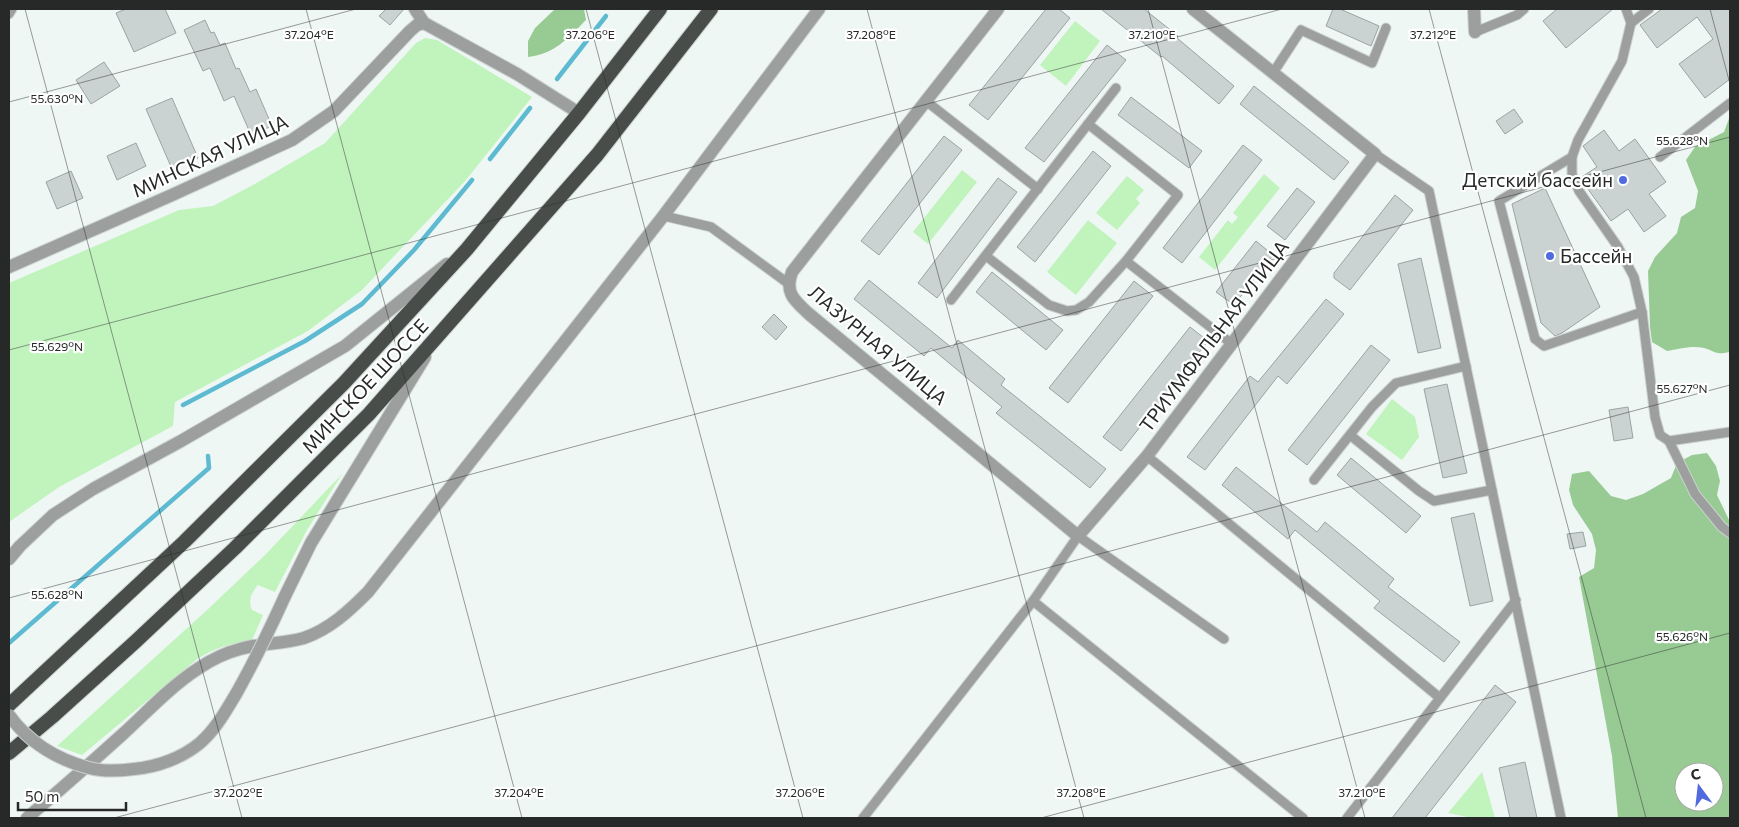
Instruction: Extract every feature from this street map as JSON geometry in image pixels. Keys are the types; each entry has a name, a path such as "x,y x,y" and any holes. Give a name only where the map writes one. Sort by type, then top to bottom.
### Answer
{"highway":[{"name":"МИНСКОЕ ШОССЕ","path":"9,705 186,541 344,383 467,248 579,113 660,9"},
{"name":"МИНСКОЕ ШОССЕ","path":"9,753 135,642 235,548 369,414 597,155 711,9"}],"street":[{"path":"414,9 424,23 517,74 579,113"},
{"path":"27,818 75,778 162,697 198,669 220,656 241,648 303,638 335,622 368,592 664,216 819,9"},
{"name":"ЛАЗУРНАЯ УЛИЦА","path":"998,9 792,272 789,284 796,301 809,314 1078,536"},
{"path":"1193,9 1375,154"},
{"path":"1474,9 1475,32"},
{"name":"МИНСКАЯ УЛИЦА","path":"9,267 292,140 334,111 410,31 417,25 424,23"},
{"name":"ТРИУМФАЛЬНАЯ УЛИЦА","path":"1078,536 1147,456 1375,154"},
{"path":"9,559 20,546 59,511 345,346 467,248"},
{"path":"9,715 35,744 53,755 70,763 101,771 134,769 161,764 185,753 198,744 220,721 252,666 311,543 436,339"}],"lane":[{"path":"9,14 12,9"},
{"path":"1475,32 1517,15 1524,9"},
{"path":"1626,9 1631,23 1622,61 1578,140 1572,157 1572,174 1579,191 1618,247 1634,277 1642,312 1655,416 1660,435 1669,442 1695,494 1722,527 1730,533"},
{"path":"1631,23 1649,9"},
{"path":"1273,73 1301,30 1372,63 1386,28"},
{"path":"951,300 1116,88"},
{"path":"926,101 1038,189"},
{"path":"1660,157 1730,103"},
{"path":"986,256 1049,305 1067,311 1076,310 1089,302 1126,261 1178,194 1088,124"},
{"path":"1375,154 1429,191 1561,818"},
{"path":"1572,157 1500,201 1535,339 1544,346 1642,312"},
{"path":"664,216 711,227 789,284"},
{"path":"1126,261 1232,344"},
{"path":"1314,480 1372,407 1396,383 1466,366"},
{"path":"1669,442 1730,432"},
{"path":"1350,435 1434,501 1492,490"},
{"path":"1147,456 1440,698"},
{"path":"863,818 1033,601 1078,536 1224,639"},
{"path":"1347,818 1516,600"},
{"path":"1033,601 1303,818"}],"green space":[{"path":"555,9 584,9 586,20 567,39 553,49 528,57 528,41 535,28"},
{"path":"1075,21 1100,41 1066,86 1040,65"},
{"path":"425,38 437,40 532,97 466,180 362,290 308,331 175,402 173,426 59,487 9,522 9,283 179,210 213,206 325,143 416,43"},
{"path":"1730,116 1730,352 1718,353 1695,347 1667,351 1652,342 1648,271 1655,257 1677,233 1681,217 1695,208 1698,191 1686,160 1695,147 1724,132"},
{"path":"962,170 977,182 928,244 913,232"},
{"path":"1264,174 1280,188 1215,270 1199,257 1228,220 1232,224 1238,217 1233,213"},
{"path":"1127,176 1144,190 1136,199 1140,203 1117,230 1096,213"},
{"path":"1088,220 1117,243 1076,295 1047,272"},
{"path":"1392,399 1415,417 1419,437 1402,460 1366,434"},
{"path":"1707,453 1716,466 1720,481 1717,495 1730,522 1730,818 1618,818 1612,756 1579,577 1594,568 1596,550 1592,534 1573,505 1569,490 1572,474 1589,471 1611,496 1626,500 1643,494 1671,478 1677,463 1692,455"},
{"path":"342,474 307,530 275,592 258,585 254,591 250,600 252,610 263,615 252,640 223,646 197,659 82,755 57,746 266,554"},
{"path":"1482,772 1495,818 1472,818 1448,813"}],"building":[{"path":"126,9 165,9 176,33 134,52 116,13"},
{"path":"386,9 404,9 390,25 379,16"},
{"path":"1046,9 1059,9 1070,18 988,120 969,105"},
{"path":"1101,9 1144,9 1178,36 1177,38 1234,86 1219,104 1162,56"},
{"path":"1333,9 1340,9 1379,26 1371,46 1326,26"},
{"path":"1557,9 1613,9 1566,48 1543,21"},
{"path":"1662,9 1730,9 1730,79 1705,98 1679,64 1713,39 1697,17 1657,48 1640,25"},
{"path":"205,20 211,33 214,32 220,45 225,43 236,69 239,68 250,92 256,89 272,126 251,135 234,96 224,101 210,68 203,71 184,30"},
{"path":"1107,45 1126,60 1044,162 1025,148"},
{"path":"104,62 120,86 91,104 76,80"},
{"path":"1254,86 1349,162 1334,180 1240,104"},
{"path":"1131,97 1202,151 1189,168 1118,115"},
{"path":"172,98 198,158 172,169 146,109"},
{"path":"1514,109 1523,122 1505,134 1496,121"},
{"name":"Детский бассейн","path":"1604,130 1619,151 1635,139 1666,182 1649,194 1666,216 1644,232 1628,209 1611,221 1580,178 1597,167 1583,146"},
{"path":"944,136 962,150 879,255 861,241"},
{"path":"136,143 146,166 117,180 107,156"},
{"path":"1243,145 1262,160 1182,263 1163,248"},
{"path":"1093,151 1111,166 1035,262 1017,247"},
{"path":"71,171 83,198 57,209 46,182"},
{"path":"998,178 1017,192 937,298 918,283"},
{"path":"1297,188 1315,202 1285,240 1267,226"},
{"name":"Бассейн","path":"1545,188 1600,307 1555,336 1541,323 1512,204"},
{"path":"1395,195 1413,210 1350,290 1334,278 1334,273"},
{"path":"1256,241 1273,255 1234,305 1216,292"},
{"path":"1421,258 1441,348 1418,353 1398,264"},
{"path":"992,272 1063,330 1046,350 976,292"},
{"path":"869,280 952,348 958,340 1005,379 1001,385 1106,469 1090,488 996,413 1002,407 931,348 924,356 854,299"},
{"path":"1134,281 1153,296 1068,403 1049,388"},
{"path":"1326,299 1344,314 1287,384 1278,376 1205,470 1187,457 1250,376 1258,382"},
{"path":"774,314 787,327 776,340 762,327"},
{"path":"1190,327 1208,341 1121,451 1103,437"},
{"path":"1371,345 1390,360 1307,465 1288,450"},
{"path":"1447,384 1467,473 1443,478 1424,389"},
{"path":"1628,407 1633,438 1614,441 1609,410"},
{"path":"1351,458 1421,516 1406,533 1337,475"},
{"path":"1236,467 1317,532 1325,522 1394,579 1388,587 1460,642 1444,662 1374,608 1380,601 1295,530 1288,539 1222,485"},
{"path":"1474,513 1493,601 1470,606 1451,518"},
{"path":"1583,532 1586,546 1570,549 1567,534"},
{"path":"1495,685 1516,702 1425,818 1392,818"},
{"path":"1525,762 1537,818 1510,818 1499,768"}],"waterway":[{"path":"557,79 606,16"},
{"path":"490,159 530,108"},
{"path":"183,405 305,341 362,304 414,250 472,180"},
{"path":"9,643 209,468 208,456"}],"place":[{"name":"Детский бассейн","path":"1623,180"},
{"name":"Бассейн","path":"1550,256"}]}
